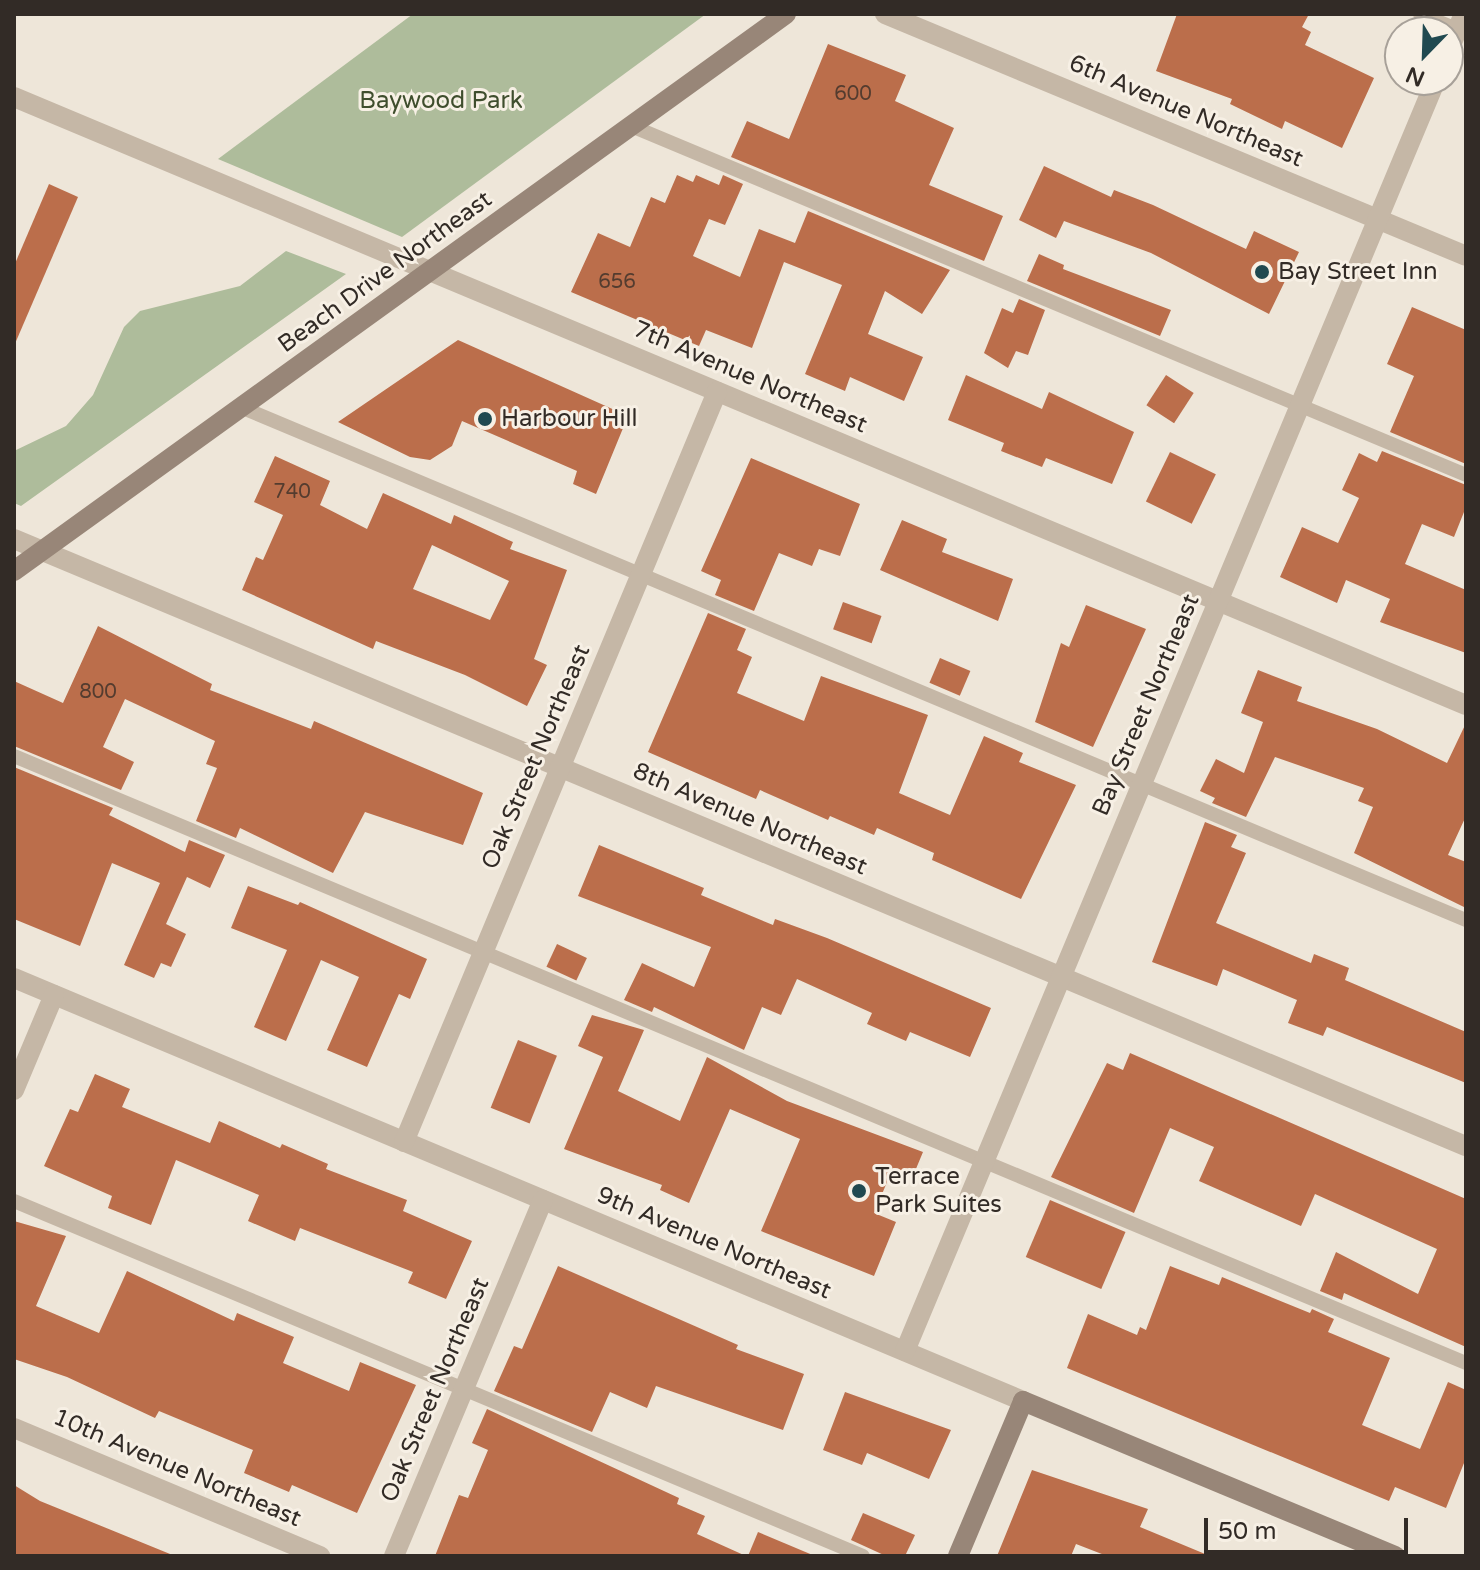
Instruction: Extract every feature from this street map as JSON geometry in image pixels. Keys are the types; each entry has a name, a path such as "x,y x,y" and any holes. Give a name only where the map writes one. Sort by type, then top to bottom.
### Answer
{"street":[{"name":"Beach Drive Northeast","path":"14,571 786,14"},
{"name":"6th Avenue Northeast","path":"885,14 1466,256"},
{"name":"Bay Street Northeast","path":"905,1351 1429,96"},
{"name":"7th Avenue Northeast","path":"14,97 1466,705"},
{"name":"Oak Street Northeast","path":"404,1142 717,392"},
{"name":"8th Avenue Northeast","path":"14,539 1466,1146"},
{"name":"9th Avenue Northeast","path":"14,978 1395,1556"},
{"path":"14,1090 54,995"},
{"name":"Oak Street Northeast","path":"394,1556 543,1200"},
{"path":"958,1556 1023,1401"},
{"name":"10th Avenue Northeast","path":"14,1428 320,1556"}],"lane":[{"path":"629,125 1466,475"},
{"path":"243,408 1466,920"},
{"path":"14,756 1466,1363"},
{"path":"14,1201 863,1556"}],"green space":[{"name":"Baywood Park","path":"413,14 706,14 402,237 218,159"},
{"path":"286,251 346,274 21,506 14,503 14,451 66,426 93,395 124,327 140,311 240,286"}],"building":[{"path":"1177,14 1309,14 1302,27 1311,32 1305,45 1374,78 1342,148 1285,121 1282,129 1230,104 1232,99 1156,71"},
{"path":"828,44 906,75 895,101 954,128 929,185 1003,216 984,261 731,157 747,121 789,139"},
{"path":"1044,166 1111,197 1114,190 1153,205 1246,249 1254,231 1299,252 1269,314 1151,253 1064,221 1056,238 1019,220"},
{"path":"677,175 693,182 696,175 719,185 723,175 743,184 725,225 709,219 693,256 740,277 759,229 795,243 808,211 950,270 922,314 885,291 868,334 923,357 904,401 850,377 845,391 805,374 842,285 784,262 752,348 706,330 699,346 571,292 598,233 630,247 651,197 665,203"},
{"path":"49,184 78,197 14,346 14,266"},
{"path":"1039,254 1064,265 1063,269 1171,310 1160,336 1027,281"},
{"path":"1019,299 1045,310 1028,355 1016,351 1008,368 984,353 1002,308 1013,313"},
{"path":"1412,307 1466,330 1466,464 1390,432 1414,376 1387,364"},
{"name":"Harbour Hill","path":"458,340 628,416 596,494 573,484 577,471 462,421 452,446 430,460 410,457 338,422"},
{"path":"966,375 1042,409 1049,392 1134,432 1112,484 1046,458 1042,467 1001,451 1004,443 948,420"},
{"path":"1166,375 1194,393 1174,423 1146,405"},
{"path":"1382,451 1466,485 1466,507 1454,537 1422,524 1405,564 1466,590 1466,653 1380,622 1390,599 1346,580 1337,603 1280,577 1302,527 1338,543 1359,498 1342,490 1359,453 1377,462"},
{"path":"1170,452 1216,474 1192,524 1146,501"},
{"path":"275,456 330,481 320,505 367,529 383,493 451,524 454,515 513,542 510,549 567,570 534,659 547,665 527,706 465,675 376,641 373,649 242,590 256,557 263,560 283,515 254,502","holes":["432,545 509,581 490,620 413,589"]},
{"path":"751,458 860,504 840,556 819,549 812,566 779,553 754,611 715,595 721,580 701,571"},
{"path":"902,520 947,539 942,552 1013,579 998,621 880,570"},
{"path":"843,602 882,616 872,643 833,629"},
{"path":"1086,605 1146,629 1093,747 1035,722 1061,643 1069,647"},
{"path":"708,613 746,629 737,650 752,657 737,693 804,721 821,676 928,715 899,793 950,815 984,736 1023,753 1019,762 1076,785 1021,899 932,860 934,853 877,828 874,835 830,816 828,820 760,790 756,799 648,752"},
{"path":"98,626 212,684 210,690 311,729 314,721 483,793 463,845 365,812 333,873 240,828 236,838 196,821 217,768 206,764 215,741 125,699 103,747 134,762 121,790 14,746 14,681 63,703"},
{"path":"940,658 970,671 960,696 929,683"},
{"path":"1258,670 1302,687 1297,701 1377,729 1447,763 1466,723 1466,816 1448,855 1466,862 1466,908 1354,853 1373,807 1358,801 1364,788 1275,757 1246,817 1212,803 1215,798 1200,791 1216,759 1244,773 1263,722 1241,713"},
{"path":"14,767 113,808 109,815 185,852 189,840 225,855 210,888 187,877 166,924 186,934 171,967 161,963 154,978 124,965 160,883 112,863 80,946 14,919"},
{"path":"1205,822 1237,835 1231,847 1246,853 1216,923 1311,963 1314,954 1349,968 1345,980 1466,1032 1466,1083 1327,1027 1323,1036 1288,1023 1297,1000 1223,969 1217,986 1152,962"},
{"path":"599,845 704,888 701,895 773,925 775,919 827,938 991,1008 970,1057 910,1032 906,1041 867,1024 872,1013 797,979 781,1015 762,1007 744,1050 654,1007 652,1012 624,1000 642,963 694,987 711,947 578,896"},
{"path":"248,886 298,905 300,902 427,959 410,999 399,994 367,1067 327,1050 359,977 321,960 286,1041 254,1027 287,950 231,928"},
{"path":"557,944 587,958 576,981 546,967"},
{"path":"592,1015 644,1030 618,1091 680,1121 707,1057 787,1101 923,1152 913,1176 893,1168 874,1213 896,1222 874,1276 761,1231 800,1139 730,1109 689,1203 660,1190 662,1185 564,1149 603,1057 578,1046"},
{"path":"518,1040 557,1056 530,1123 491,1108"},
{"path":"1130,1053 1466,1199 1466,1347 1344,1293 1342,1300 1320,1291 1336,1252 1418,1294 1437,1249 1315,1194 1301,1226 1199,1181 1214,1147 1170,1128 1134,1213 1051,1177 1107,1063 1123,1070"},
{"path":"95,1074 130,1089 122,1107 210,1143 219,1121 280,1148 282,1144 328,1164 326,1169 407,1200 403,1211 472,1241 446,1299 408,1283 413,1272 300,1228 295,1241 248,1221 259,1195 176,1160 151,1225 108,1208 112,1196 44,1166 70,1109 78,1112"},
{"path":"1050,1200 1125,1232 1101,1289 1026,1257"},
{"path":"14,1221 66,1236 36,1306 99,1333 127,1271 234,1321 237,1313 294,1337 283,1363 349,1391 360,1362 416,1385 357,1513 292,1485 289,1492 244,1473 253,1450 159,1411 155,1418 67,1377 14,1359"},
{"path":"558,1266 738,1345 736,1349 804,1374 783,1430 656,1386 647,1408 610,1392 592,1432 494,1391 514,1346 522,1349"},
{"path":"1170,1266 1219,1285 1222,1277 1310,1313 1312,1309 1334,1319 1328,1332 1390,1358 1362,1425 1420,1449 1448,1382 1466,1390 1466,1458 1446,1508 1395,1487 1389,1501 1067,1368 1088,1314 1137,1335 1140,1327 1146,1330"},
{"path":"845,1392 951,1430 929,1479 867,1453 862,1465 823,1450"},
{"path":"487,1409 679,1498 677,1504 705,1516 697,1534 746,1556 435,1556 459,1495 468,1498 488,1450 472,1443"},
{"path":"1032,1470 1148,1509 1140,1527 1210,1556 1107,1556 1076,1544 1071,1556 997,1556"},
{"path":"14,1485 40,1501 175,1556 14,1556"},
{"path":"863,1513 915,1535 905,1556 886,1556 851,1540"},
{"path":"758,1532 815,1556 748,1556"}],"place":[{"name":"Bay Street Inn","path":"1262,272"},
{"name":"Harbour Hill","path":"485,419"},
{"name":"Terrace Park Suites","path":"859,1191"}]}
